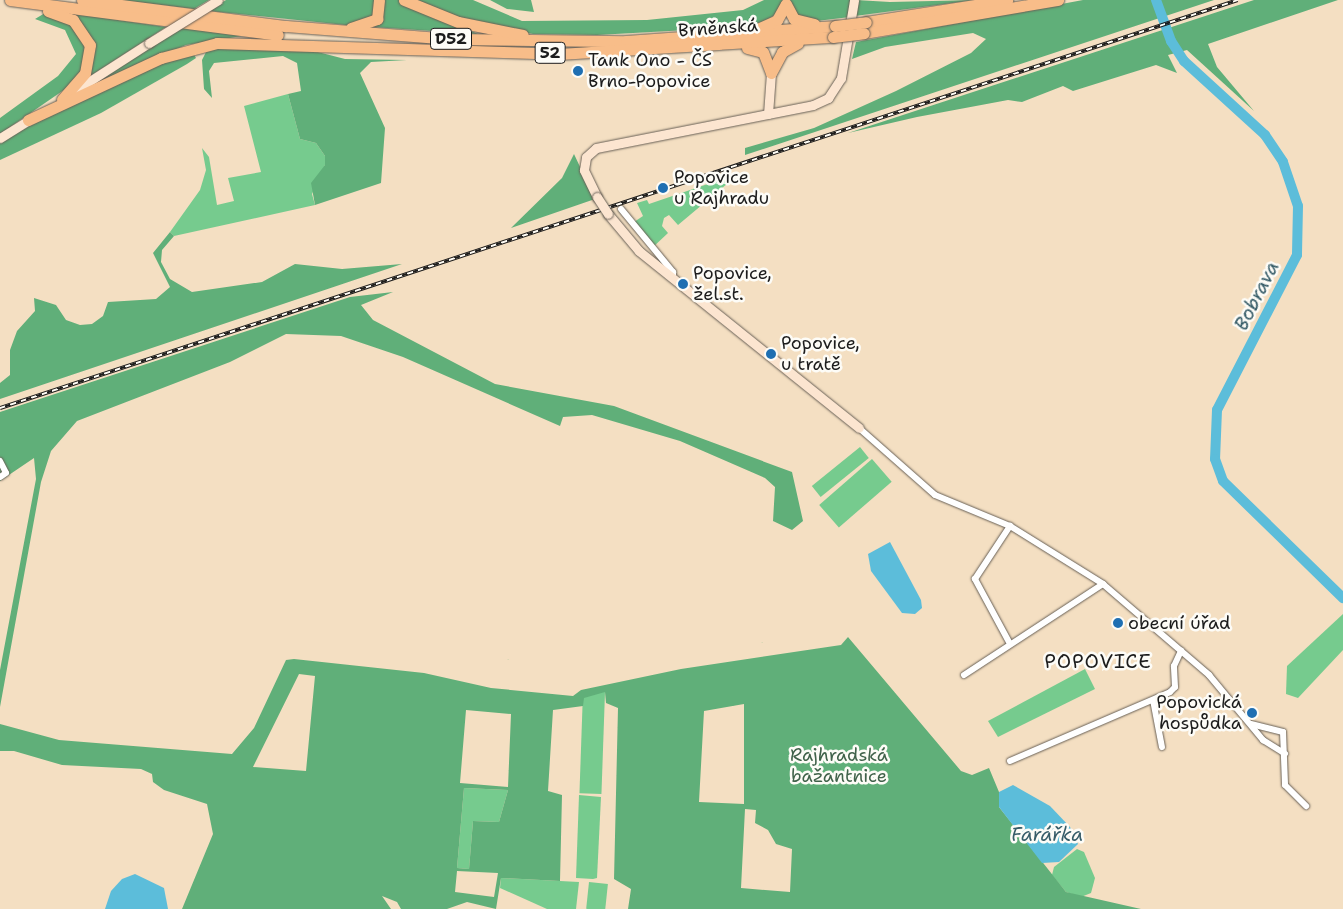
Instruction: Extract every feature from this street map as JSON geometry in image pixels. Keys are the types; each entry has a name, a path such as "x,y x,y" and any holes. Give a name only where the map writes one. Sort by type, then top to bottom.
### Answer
{"highway":[{"path":"10,0 377,45"},
{"path":"10,0 66,17 86,35 88,65 62,99"},
{"name":"D52","path":"82,0 329,30 574,42"},
{"path":"329,30 372,23 381,10 379,0"},
{"path":"404,0 475,27 574,42"},
{"name":"Brněnská","path":"865,28 1007,0"},
{"name":"Brněnská","path":"574,42 834,32 1058,0"},
{"path":"786,2 796,21 834,32"},
{"path":"732,36 775,22 786,2"},
{"name":"Brněnská","path":"377,45 559,54 804,40 834,32"},
{"path":"771,72 784,50 804,40"},
{"path":"28,120 161,58 198,46 252,41 377,45"},
{"path":"722,46 761,51 771,72"}],"street":[{"path":"0,138 218,0"},
{"path":"854,0 844,64 835,90 817,104 596,148 586,157 584,170 597,197 624,237 673,279 859,428 935,495 1010,526 1103,584 1221,687 1266,743 1278,746 1285,754"},
{"path":"768,114 771,72"},
{"path":"621,209 673,272 673,279"},
{"path":"0,461 3,475"},
{"path":"1009,642 975,579 1010,526"},
{"path":"964,675 1009,642 1103,584"},
{"path":"1010,761 1153,700 1175,687 1175,661 1181,651"},
{"path":"1153,700 1162,746"},
{"path":"1251,724 1280,730 1285,741 1285,785 1306,806"},
{"path":"1278,746 1285,741"}],"green space":[{"path":"120,0 209,0 194,9"},
{"path":"226,0 374,0 375,15 355,26 209,11"},
{"path":"382,0 399,0 478,34 372,27 381,19"},
{"path":"413,0 473,0 522,21 647,20 743,10 764,0 783,0 780,11 759,26 597,35 533,34 478,24"},
{"path":"490,0 531,0 534,12 507,9"},
{"path":"790,0 851,0 850,17 808,22 797,18"},
{"path":"856,0 890,2 975,0 855,16"},
{"path":"1083,0 1214,0 745,155 745,148 814,128 896,91 971,53 986,39 973,33 885,47 852,59 856,42"},
{"path":"1254,0 1338,0 1208,44 1217,67 1254,111 1187,50 1168,55 1177,73 1156,65 1073,91 1063,86 1022,102 1008,100 917,117 848,133"},
{"path":"45,13 79,28 88,57 74,83 0,134 0,118 58,76 76,54 65,30 35,19"},
{"path":"70,13 166,27 84,80 94,45"},
{"path":"181,28 242,36 186,45 90,86"},
{"path":"208,48 310,50 345,59 407,60 371,62 360,73 385,128 381,183 315,205 311,183 325,165 325,156 316,143 300,139 288,94 301,91 297,63 283,56 214,63 209,71 212,98 204,89 202,60"},
{"path":"193,53 196,58 187,64 101,113 0,160 0,143 22,130 152,64"},
{"path":"288,94 300,139 316,143 325,156 325,165 312,194 315,205 174,236 170,232 200,190 206,170 202,148 209,157 217,205 234,201 228,178 261,172 244,106"},
{"path":"574,154 595,199 511,228 562,178"},
{"path":"740,173 678,225 669,215 664,218 662,226 668,233 651,249 631,224 643,216 637,203 647,200 649,204"},
{"path":"170,232 174,236 162,250 161,262 170,279 192,292 262,282 295,264 342,269 402,264 0,399 0,383 10,375 10,350 17,331 35,311 34,298 56,305 66,320 80,325 92,324 103,316 108,302 156,299 170,287 153,253"},
{"path":"393,292 361,305 373,320 495,384 614,406 792,472 803,521 792,530 773,521 775,487 765,478 680,441 592,415 563,417 560,426 403,357 341,336 286,334 230,362 77,421 51,451 41,482 0,707 0,670 36,479 34,458 0,481 0,412 350,297"},
{"path":"860,447 869,458 821,497 812,486"},
{"path":"872,459 892,482 839,528 819,505"},
{"path":"1343,614 1343,650 1298,698 1286,694 1287,666"},
{"name":"Rajhradská bažantnice","path":"848,637 961,771 972,775 989,768 999,792 999,807 1066,892 1141,909 628,909 631,889 614,879 618,708 606,703 605,692 584,698 583,706 553,710 548,791 562,795 560,881 501,878 496,909 467,902 447,909 401,909 397,902 382,896 391,909 182,909 213,834 207,804 164,790 153,782 152,774 141,769 62,765 14,751 0,751 0,724 59,740 232,754 254,728 286,660 294,659 424,673 491,688 573,696 581,690 681,669 841,645","holes":["299,674 315,676 306,771 253,767","744,704 744,804 699,802 704,711","466,710 511,714 508,787 460,783","464,788 508,790 499,822 473,821 469,869 457,868","745,809 756,810 755,823 768,830 776,844 792,849 790,892 741,888","457,871 498,873 494,897 455,892"]},
{"path":"1085,669 1095,689 998,737 988,721"},
{"path":"583,691 605,692 601,794 579,793"},
{"path":"464,788 508,790 499,822 473,821 469,869 457,868"},
{"path":"579,795 601,797 597,878 593,879 576,878"},
{"path":"1077,849 1084,852 1095,878 1091,893 1081,897 1066,892 1052,875 1054,867"},
{"path":"501,878 579,882 576,909 547,909 500,888"},
{"path":"589,882 608,884 605,909 586,909"}],"water":[{"path":"890,542 921,600 922,608 915,614 902,613 871,571 868,554"},
{"name":"Farářka","path":"1013,785 1050,806 1070,827 1078,844 1059,862 1042,863 999,807 999,792"},
{"path":"135,874 164,888 168,909 105,909 111,891 122,879"}],"waterway":[{"name":"Bobrava","path":"1156,0 1171,41 1184,61 1265,135 1283,162 1298,206 1297,255 1217,410 1215,459 1223,481 1343,598"}],"railway":[{"path":"0,408 1238,0"}],"place":[{"name":"Tank Ono - ČS Brno-Popovice","path":"578,71"},
{"name":"Popovice u Rajhradu","path":"663,188"},
{"name":"Popovice, žel.st.","path":"683,284"},
{"name":"Popovice, u tratě","path":"771,354"},
{"name":"obecní úřad","path":"1118,623"},
{"name":"Popovická hospůdka","path":"1252,713"}],"district":[{"name":"POPOVICE","path":"1098,661"}]}
